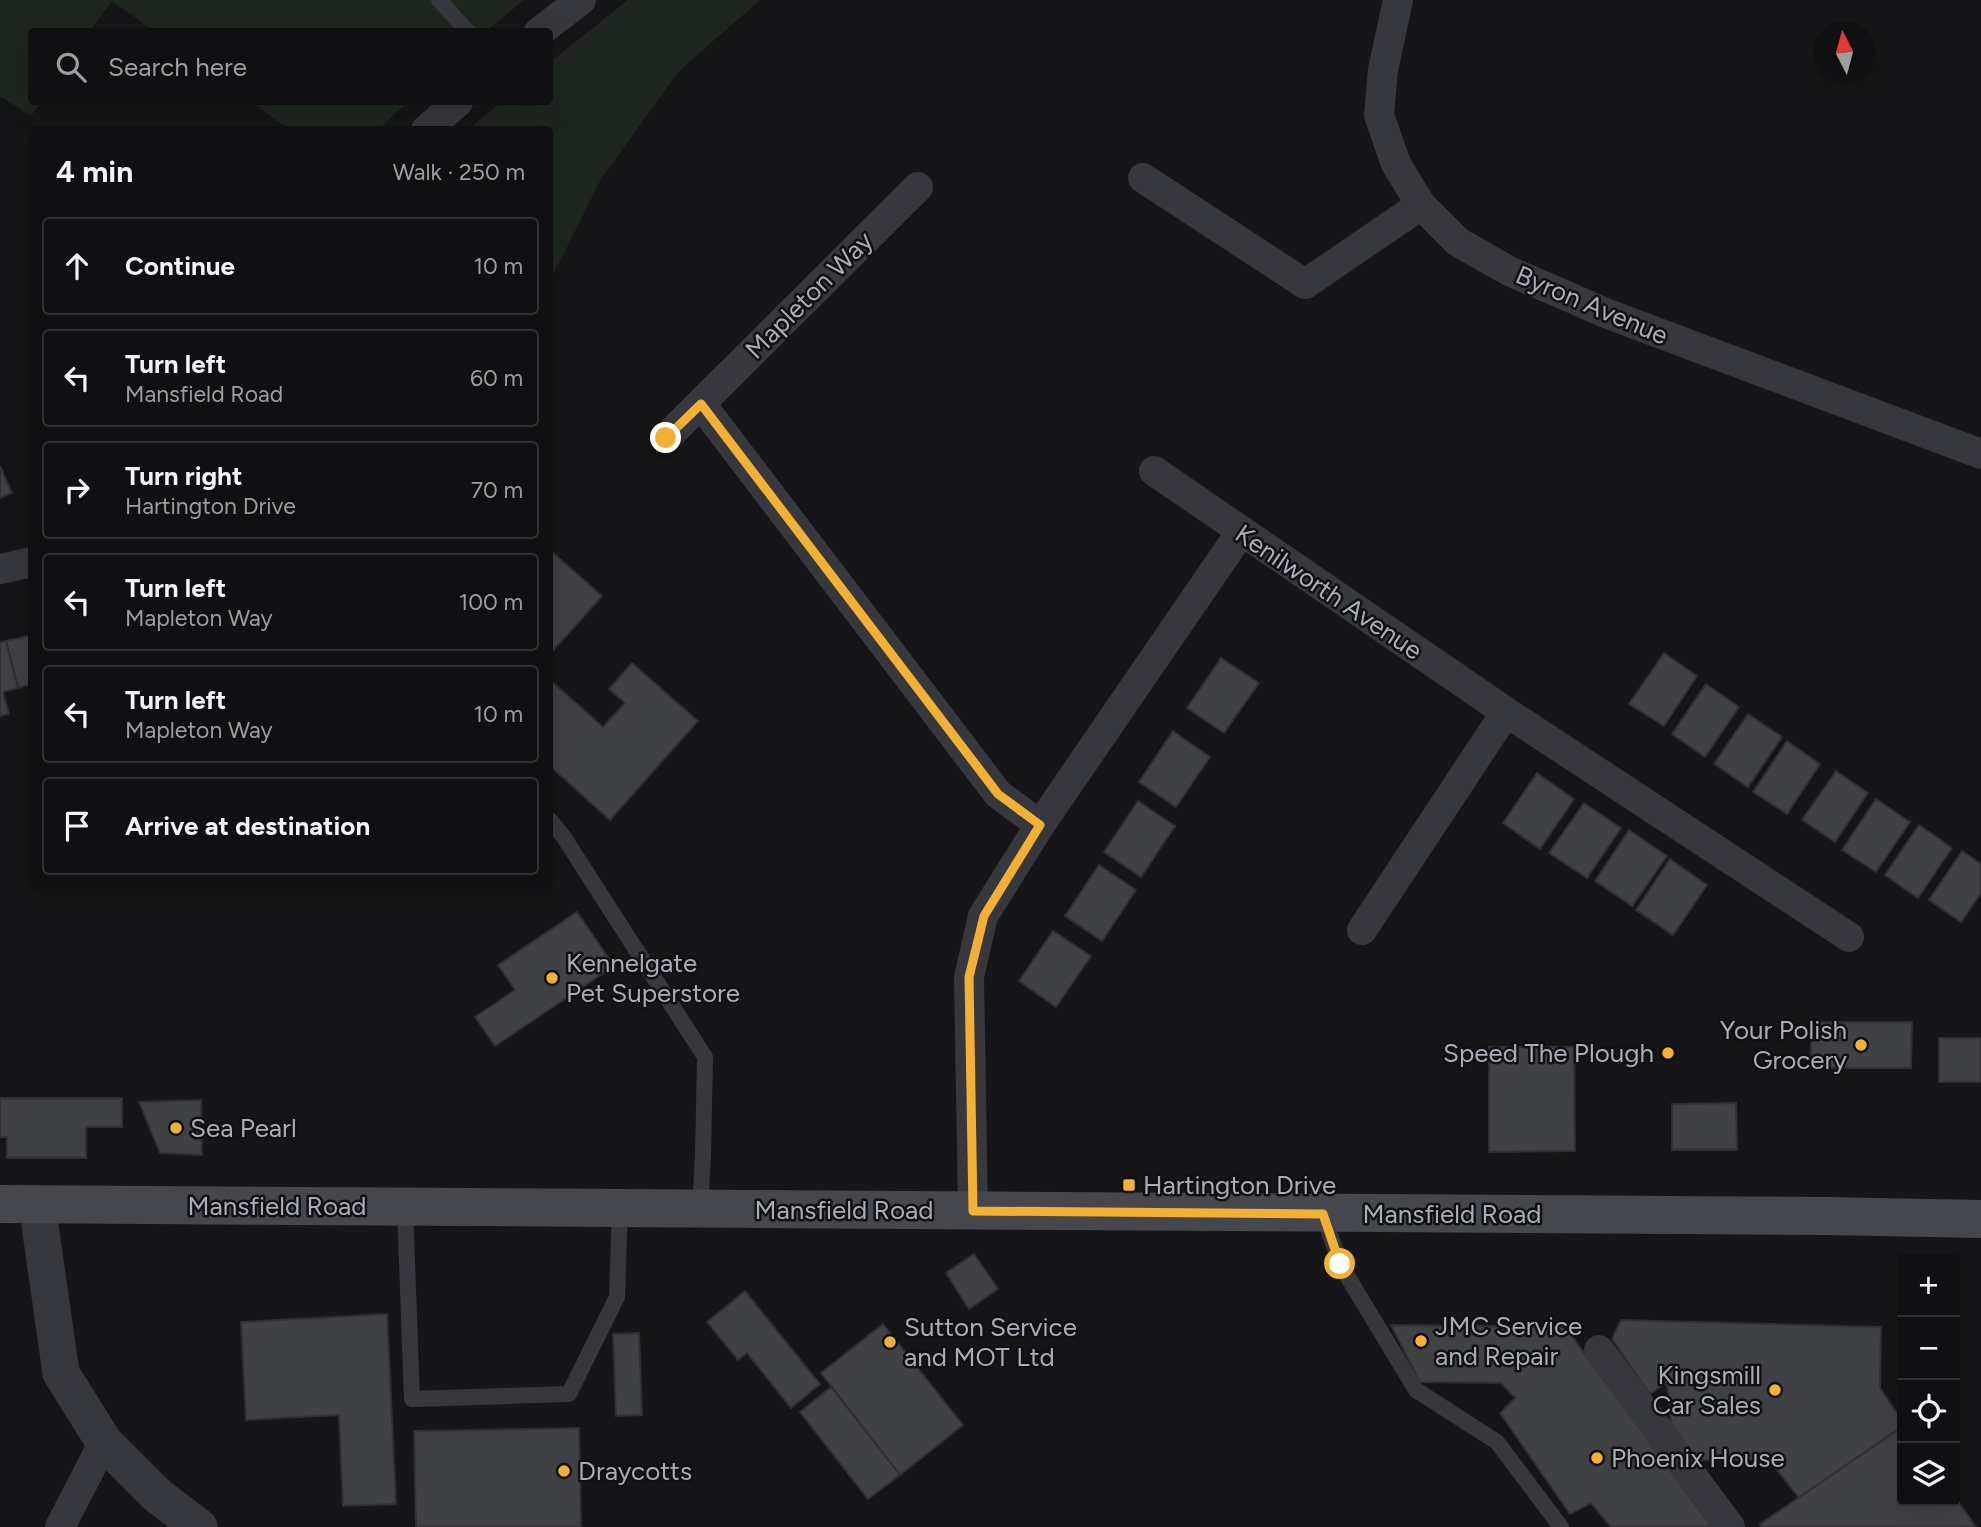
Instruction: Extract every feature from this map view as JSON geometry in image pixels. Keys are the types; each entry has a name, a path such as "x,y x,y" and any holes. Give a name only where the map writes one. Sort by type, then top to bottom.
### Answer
{"main road":[{"name":"Mansfield Road","path":"18,1204 1981,1219"}],"street":[{"path":"544,28 581,0"},
{"name":"Byron Avenue","path":"1398,0 1383,70 1379,115 1396,164 1421,205 1458,242 1508,271 1608,314 1981,454"},
{"path":"431,126 455,105"},
{"path":"1143,178 1305,284 1421,205"},
{"name":"Mapleton Way","path":"666,438 918,187"},
{"path":"701,404 998,794 1040,825"},
{"name":"Kenilworth Avenue","path":"1154,471 1506,712 1849,937"},
{"path":"973,1211 969,977 984,916 1040,825 1241,532"},
{"path":"0,569 28,563"},
{"path":"1362,930 1506,712"},
{"path":"18,1204 61,1373 103,1442 158,1496 199,1527"},
{"path":"1599,1350 1730,1527"},
{"path":"60,1527 103,1442"}],"lane":[{"path":"439,0 464,28"},
{"path":"553,824 705,1057 700,1209"},
{"path":"405,1207 412,1399 569,1394 617,1297 620,1208"},
{"path":"1323,1214 1340,1264 1416,1390 1497,1442 1561,1527"}],"shaded area":[{"path":"0,0 524,0 490,28 150,28 112,1 92,28 28,28 28,105 39,105 31,116 0,96"},
{"path":"628,0 760,0 679,71 601,179 553,275 553,126 473,126 497,105 553,105 553,60"},
{"path":"255,105 405,105 382,126 285,126"}],"building":[{"path":"0,466 12,493 0,498"},
{"path":"553,553 602,596 553,651"},
{"path":"28,636 28,685 18,688 6,641"},
{"path":"6,641 18,688 3,692 9,714 0,716 0,642"},
{"path":"1664,653 1697,676 1664,726 1629,704"},
{"path":"1221,658 1259,683 1224,733 1187,708"},
{"path":"632,663 698,721 610,820 553,769 553,683 603,727 625,703 609,689"},
{"path":"1706,684 1739,707 1705,757 1672,734"},
{"path":"1748,714 1782,737 1748,787 1714,764"},
{"path":"1173,731 1210,757 1176,807 1139,782"},
{"path":"1787,741 1820,764 1787,814 1753,792"},
{"path":"1836,771 1868,793 1835,842 1802,820"},
{"path":"1537,773 1574,799 1540,849 1503,823"},
{"path":"1876,799 1910,822 1876,872 1842,850"},
{"path":"1138,801 1175,826 1141,877 1104,852"},
{"path":"1584,803 1621,828 1587,878 1549,853"},
{"path":"1919,825 1952,848 1918,898 1885,875"},
{"path":"1629,830 1667,856 1632,906 1595,881"},
{"path":"1962,851 1981,864 1981,893 1961,922 1929,900"},
{"path":"1670,859 1707,885 1673,935 1636,910"},
{"path":"1099,865 1136,890 1102,941 1065,916"},
{"name":"Kennelgate Pet Superstore","path":"577,912 614,966 495,1046 475,1017 515,990 498,965"},
{"path":"1053,931 1091,956 1056,1007 1019,981"},
{"name":"Your Polish Grocery","path":"1811,1022 1912,1022 1911,1068 1811,1068"},
{"path":"1939,1038 1981,1038 1981,1082 1939,1082"},
{"path":"1489,1047 1574,1047 1575,1151 1489,1152"},
{"path":"0,1098 122,1098 122,1127 86,1127 86,1158 7,1158 7,1137 0,1137"},
{"name":"Sea Pearl","path":"201,1100 202,1155 160,1153 139,1102"},
{"path":"1736,1103 1737,1150 1672,1150 1672,1104"},
{"path":"974,1254 998,1289 969,1309 946,1273"},
{"path":"745,1291 820,1384 791,1408 747,1353 738,1360 707,1322"},
{"path":"387,1314 396,1504 343,1506 339,1415 246,1420 241,1322"},
{"path":"1621,1320 1881,1327 1880,1388 1897,1413 1897,1430 1799,1498 1769,1460 1698,1460 1671,1424 1667,1383 1650,1394 1612,1339"},
{"path":"883,1324 963,1425 900,1475 821,1373"},
{"name":"Phoenix House","path":"1391,1325 1565,1327 1712,1527 1611,1527 1591,1503 1570,1514 1500,1413 1515,1398 1501,1383 1420,1382"},
{"path":"639,1333 642,1415 616,1416 613,1334"},
{"path":"831,1387 900,1475 868,1499 800,1412"},
{"path":"579,1428 581,1527 416,1527 414,1431"},
{"path":"1897,1430 1897,1506 1960,1504 1976,1527 1761,1527 1760,1524"}],"place":[{"name":"Kennelgate Pet Superstore","path":"552,978"},
{"name":"Your Polish Grocery","path":"1861,1045"},
{"name":"Speed The Plough","path":"1668,1053"},
{"name":"Sea Pearl","path":"176,1128"},
{"name":"Hartington Drive","path":"1129,1185"},
{"name":"JMC Service and Repair","path":"1421,1341"},
{"name":"Sutton Service and MOT Ltd","path":"890,1342"},
{"name":"Kingsmill Car Sales","path":"1775,1390"},
{"name":"Phoenix House","path":"1597,1458"},
{"name":"Draycotts","path":"564,1471"}],"route":[{"path":"666,438 701,404 998,794 1040,825 984,916 969,977 973,1211 1323,1214 1340,1264"}]}
